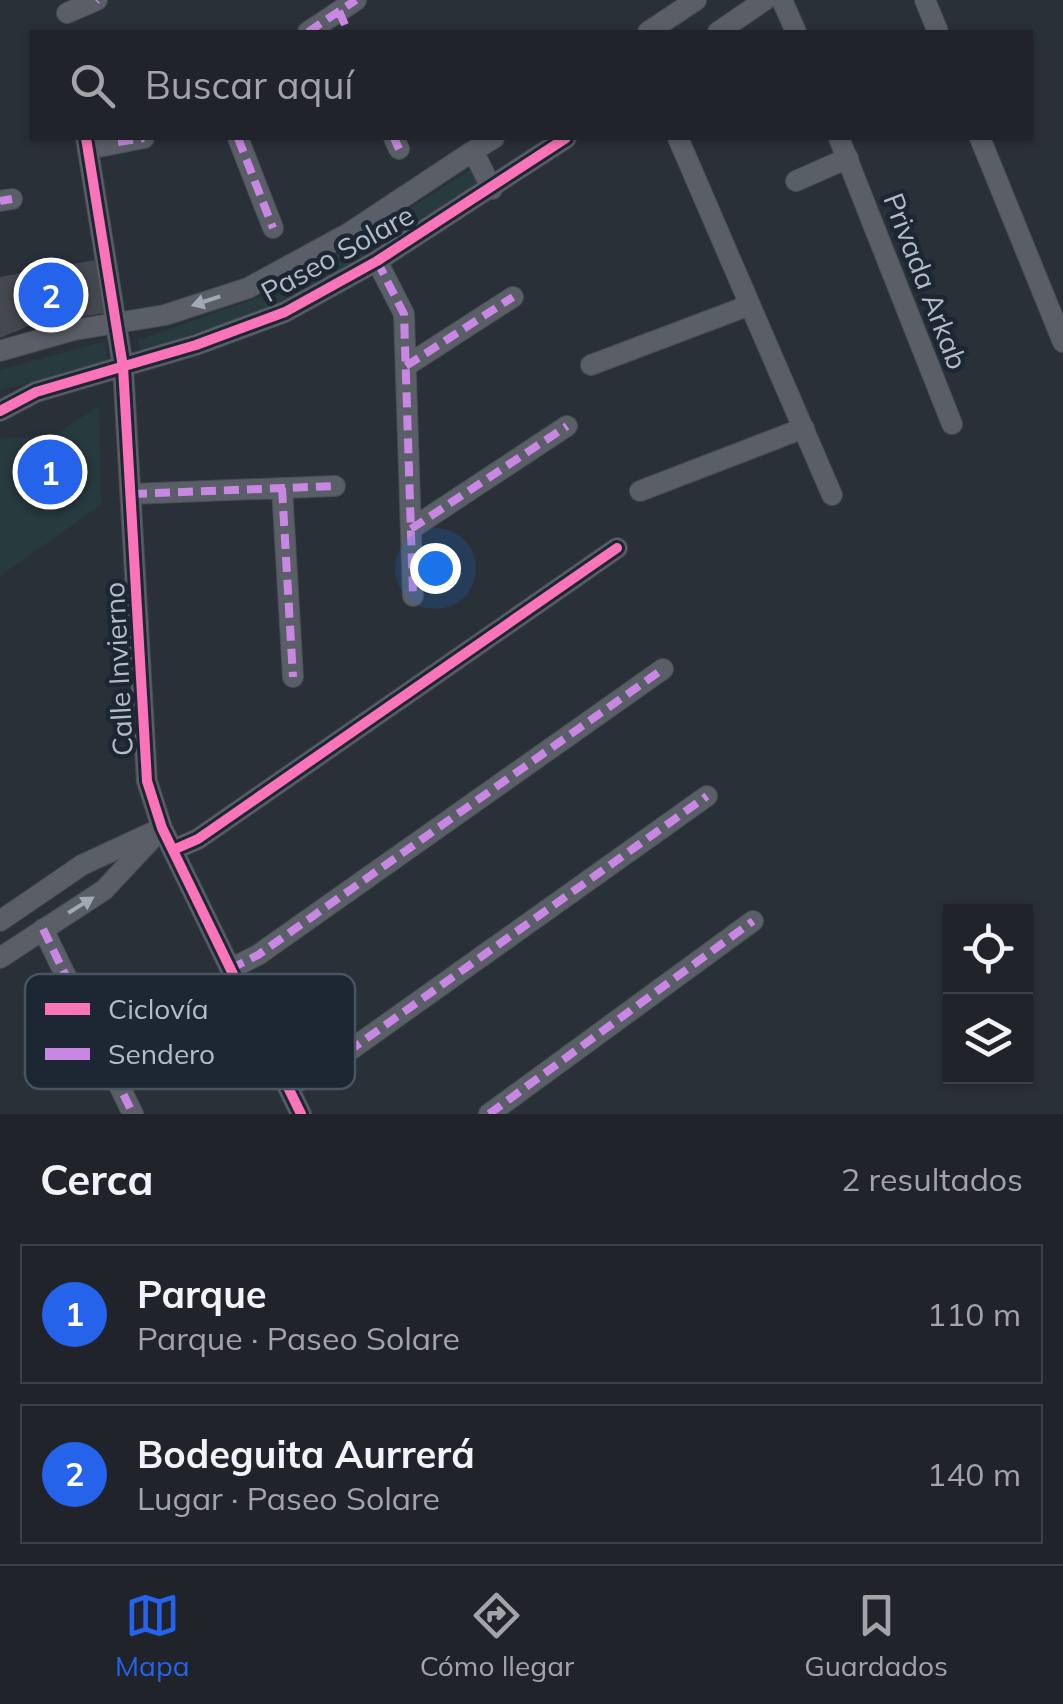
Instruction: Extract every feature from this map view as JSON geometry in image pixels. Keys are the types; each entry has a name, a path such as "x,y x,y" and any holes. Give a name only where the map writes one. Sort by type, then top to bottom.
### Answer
{"street":[{"path":"67,15 97,0"},
{"path":"651,30 696,0"},
{"path":"721,30 765,0"},
{"path":"782,0 795,30"},
{"path":"925,0 937,30"},
{"path":"311,30 347,6"},
{"path":"115,325 87,143 121,140"},
{"path":"239,140 273,228"},
{"name":"Paseo Solare","path":"0,351 74,330 164,315 248,288 349,233 491,140"},
{"name":"Paseo Solare","path":"0,412 36,392 196,345 285,312 378,261 563,140"},
{"path":"679,140 832,495"},
{"name":"Privada Arkab","path":"841,140 952,424"},
{"path":"981,140 1063,342"},
{"path":"474,151 492,189"},
{"path":"796,181 848,158"},
{"path":"378,261 404,314 413,596"},
{"path":"406,366 513,297"},
{"path":"591,365 750,305"},
{"name":"Calle Invierno","path":"115,325 123,367 132,494 147,781 162,828 232,974"},
{"path":"411,529 567,426"},
{"path":"640,491 804,428"},
{"path":"132,494 335,486"},
{"path":"282,488 293,677"},
{"path":"173,850 198,840 617,548"},
{"path":"230,969 258,955 662,669"},
{"path":"355,1047 708,796"},
{"path":"0,921 82,865 162,828"},
{"path":"0,958 104,890 162,828"},
{"path":"489,1114 752,921"},
{"path":"43,929 65,974"},
{"path":"121,1089 133,1114"},
{"name":"Calle Invierno","path":"289,1089 301,1114"}],"green space":[{"path":"473,168 480,183 291,299 142,353 138,340 283,289"},
{"path":"105,341 109,363 0,390 0,370"},
{"path":"99,406 101,505 0,576 0,438 53,436"}],"building":[{"path":"96,260 105,313 33,324 0,338 0,277"}],"marked path":[{"path":"311,30 356,0"},
{"path":"339,11 347,30"},
{"path":"118,142 131,140"},
{"path":"239,140 273,228"},
{"path":"395,140 399,149"},
{"path":"0,201 12,199"},
{"path":"377,261 404,314 413,596"},
{"path":"406,366 513,297"},
{"path":"411,529 567,426"},
{"path":"132,494 335,486"},
{"path":"282,488 293,677"},
{"path":"230,969 258,955 663,669"},
{"path":"355,1047 707,796"},
{"path":"489,1114 753,921"},
{"path":"43,929 65,974"},
{"path":"121,1089 133,1114"}],"cycle path":[{"path":"86,140 123,367 147,781 162,828 233,974"},
{"path":"0,411 36,392 196,345 285,312 377,261 563,140"},
{"path":"173,850 198,839 617,548"},
{"path":"289,1089 301,1114"}],"place":[{"name":"Bodeguita Aurrerá","path":"51,295"},
{"name":"Parque","path":"50,472"}]}
